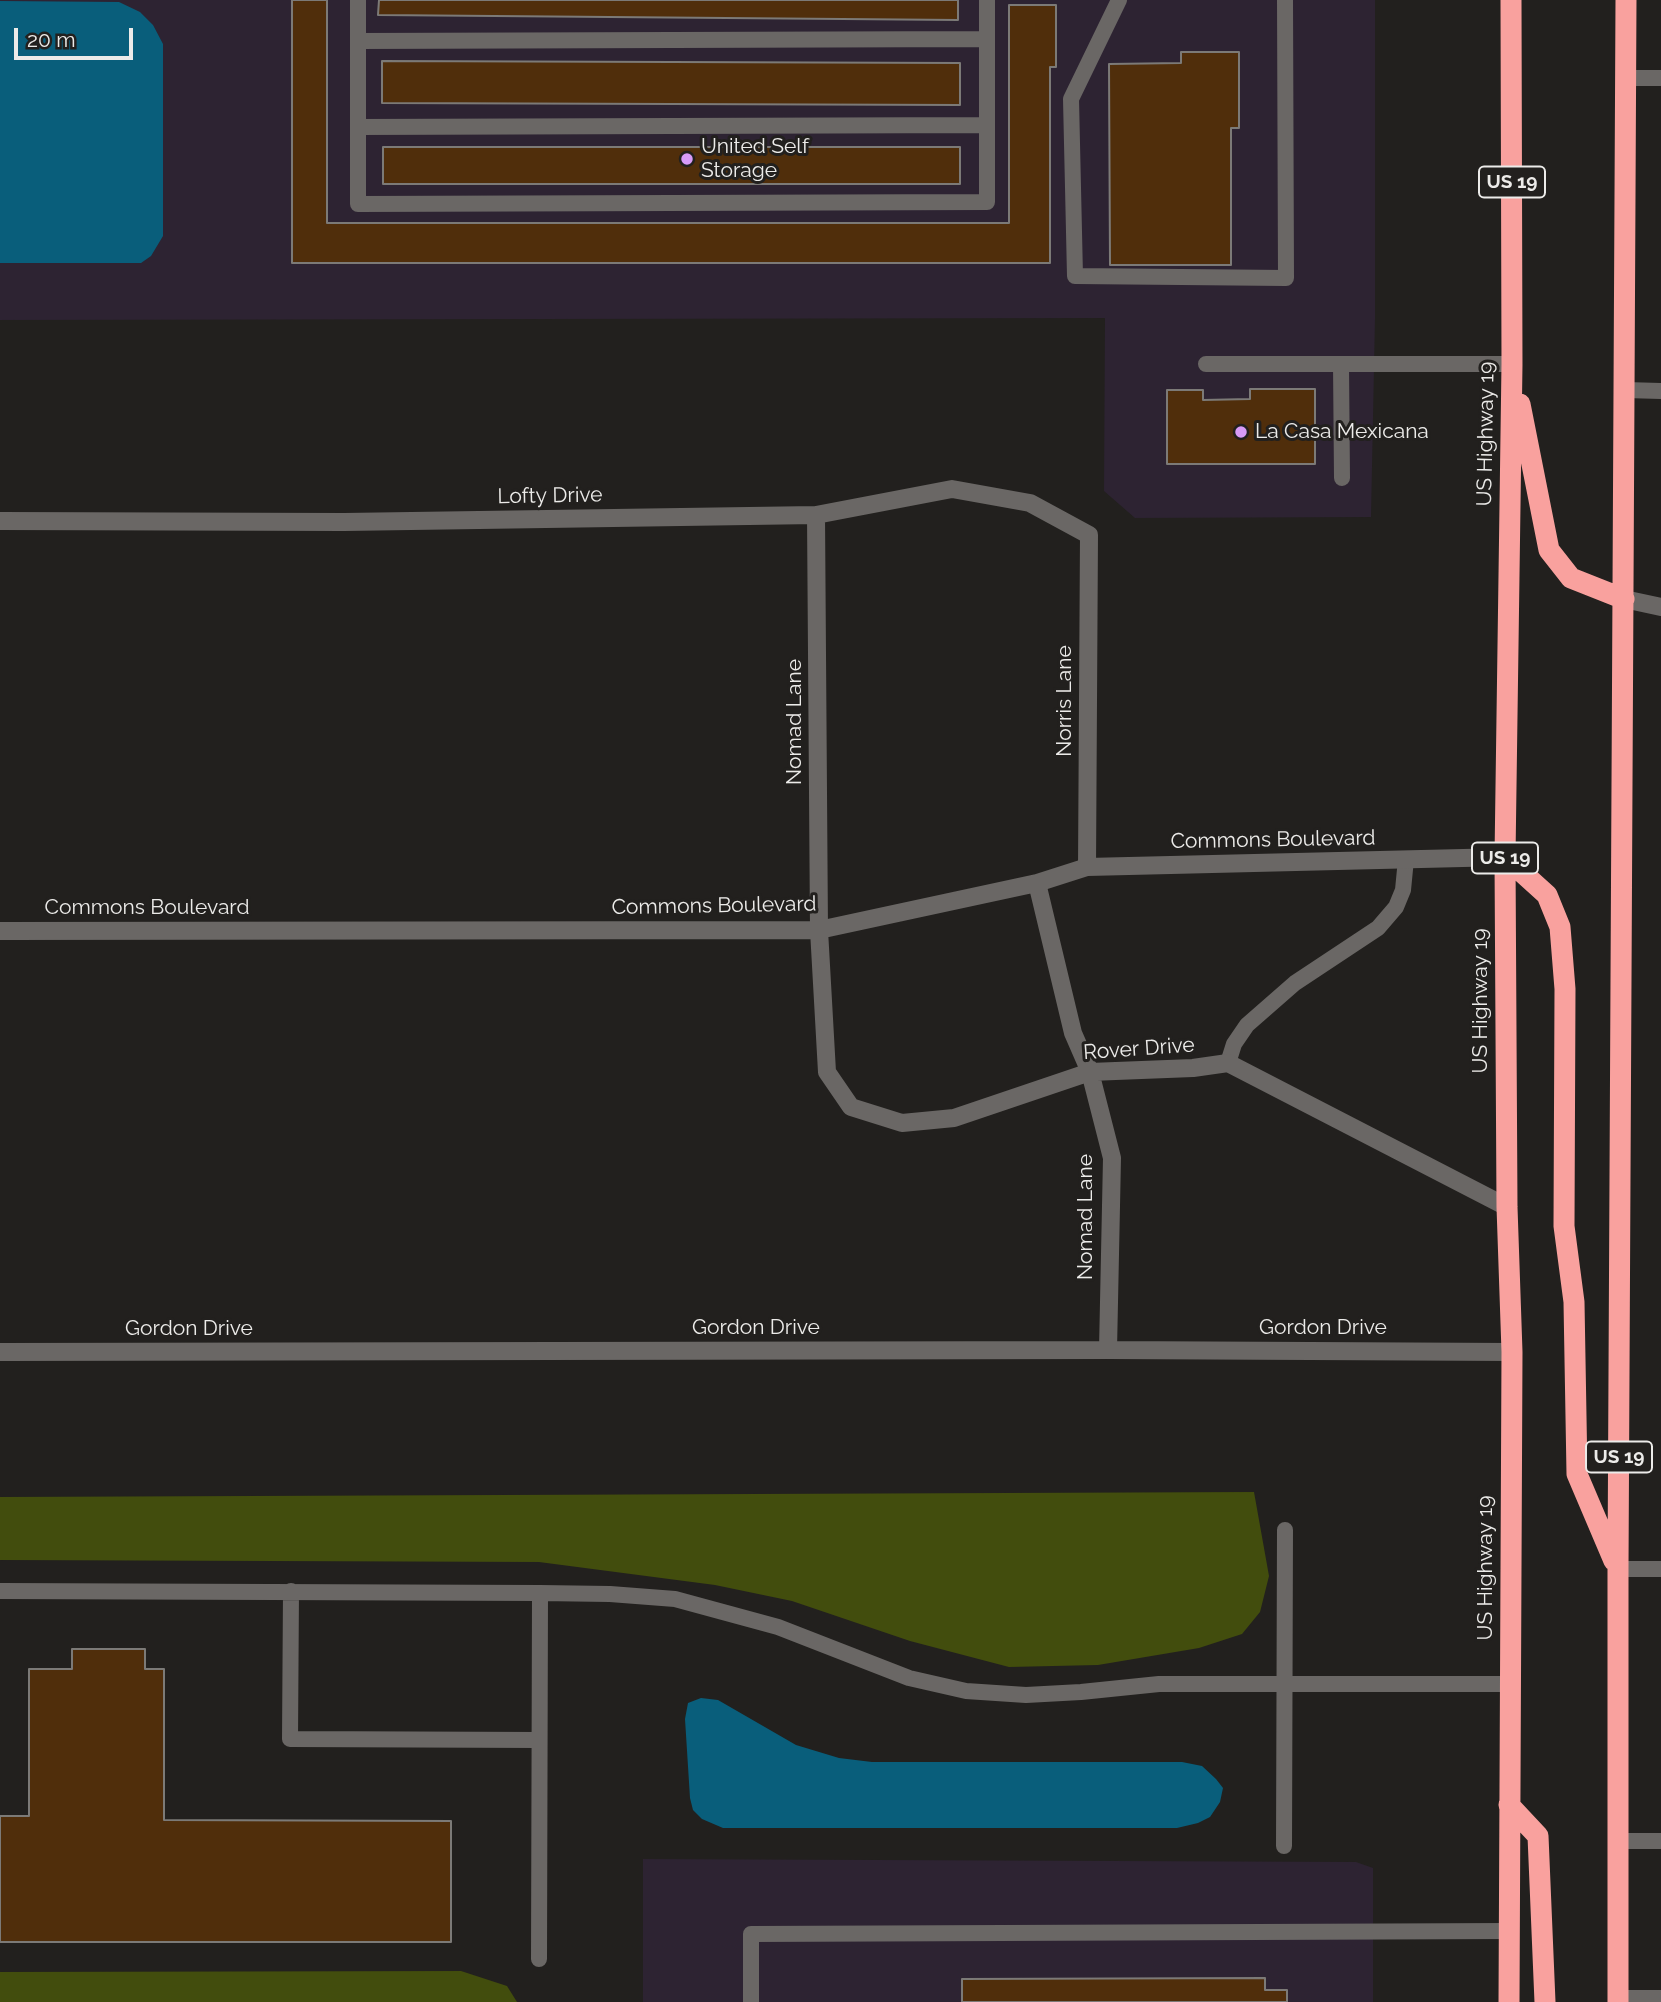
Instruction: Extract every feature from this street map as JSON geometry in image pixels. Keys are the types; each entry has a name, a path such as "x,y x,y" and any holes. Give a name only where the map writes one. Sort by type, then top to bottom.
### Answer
{"highway":[{"name":"US Highway 19","path":"1509,2002 1512,1352 1507,1207 1505,858 1512,364 1511,0"},
{"name":"US 19","path":"1618,2000 1626,0"},
{"path":"1512,364 1549,550 1571,578 1624,599"},
{"path":"1505,858 1547,895 1560,927 1565,989 1564,1226 1574,1302 1577,1474 1618,1569"},
{"path":"1509,1805 1538,1836 1545,2002"}],"street":[{"name":"Lofty Drive","path":"0,521 344,522 816,515 952,489 1030,503 1089,535"},
{"name":"Nomad Lane","path":"816,515 819,930"},
{"name":"Norris Lane","path":"1087,867 1089,535"},
{"path":"1624,599 1661,607"},
{"name":"Commons Boulevard","path":"0,931 819,930 1037,883 1087,867 1505,858"},
{"name":"Nomad Lane","path":"1037,883 1073,1033 1090,1072 1112,1157 1108,1350"},
{"name":"Rover Drive","path":"819,930 827,1072 851,1107 902,1124 954,1118 1090,1072 1193,1068 1228,1063"},
{"path":"1228,1063 1507,1207"},
{"name":"Gordon Drive","path":"0,1352 1512,1352"}],"lane":[{"path":"358,0 358,204 986,202 986,0"},
{"path":"1119,0 1071,99 1075,276 1286,278 1285,0"},
{"path":"358,41 986,39"},
{"path":"1626,78 1661,78"},
{"path":"358,127 986,125"},
{"path":"1206,364 1512,364"},
{"path":"1341,364 1342,478"},
{"path":"1625,390 1661,391"},
{"path":"1228,1063 1234,1044 1247,1024 1295,983 1378,928 1396,907 1403,890 1406,859"},
{"path":"1284,1846 1285,1530"},
{"path":"1618,1569 1661,1569"},
{"path":"0,1591 540,1592 675,1599 778,1627 909,1678 966,1692 1026,1695 1159,1684 1510,1684"},
{"path":"291,1591 290,1739 539,1740"},
{"path":"539,1959 540,1592"},
{"path":"1618,1841 1661,1841"},
{"path":"751,2002 751,1934 1509,1931"},
{"path":"1618,2000 1661,1998"}],"shaded area":[{"name":"United Self Storage","path":"0,0 1375,0 1375,318 1371,517 1135,518 1104,491 1105,318 0,320"},
{"path":"643,1859 1356,1862 1373,1868 1373,2002 643,2002"}],"green space":[{"path":"1254,1492 1269,1576 1260,1612 1242,1634 1199,1648 1098,1665 1009,1667 910,1641 792,1601 715,1585 539,1562 0,1560 0,1497"},
{"path":"461,1971 507,1986 517,2002 0,2002 0,1972"}],"water":[{"path":"0,1 119,2 140,12 153,25 163,44 163,236 151,256 141,263 0,263"},
{"path":"701,1698 718,1700 796,1745 839,1758 872,1762 1182,1762 1202,1766 1223,1788 1220,1802 1210,1817 1177,1828 723,1828 702,1819 693,1810 690,1798 685,1719 688,1703"}],"building":[{"path":"292,0 327,0 327,223 1009,223 1009,5 1056,5 1056,67 1050,67 1050,263 292,263"},
{"path":"379,0 958,0 958,20 378,15"},
{"path":"1181,52 1239,52 1239,128 1231,128 1231,265 1110,265 1109,64 1181,63"},
{"path":"382,61 960,63 960,105 382,103"},
{"path":"383,147 960,147 960,184 383,184"},
{"name":"La Casa Mexicana","path":"1250,389 1315,389 1315,464 1167,464 1167,390 1203,390 1203,400 1250,399"},
{"path":"72,1649 145,1649 145,1669 164,1669 164,1820 451,1821 451,1942 0,1942 0,1816 29,1816 29,1669 72,1669"},
{"path":"1265,1978 1265,1990 1287,1990 1287,2002 962,2002 962,1979"}],"place":[{"name":"United Self Storage","path":"687,159"},
{"name":"La Casa Mexicana","path":"1241,432"}]}
